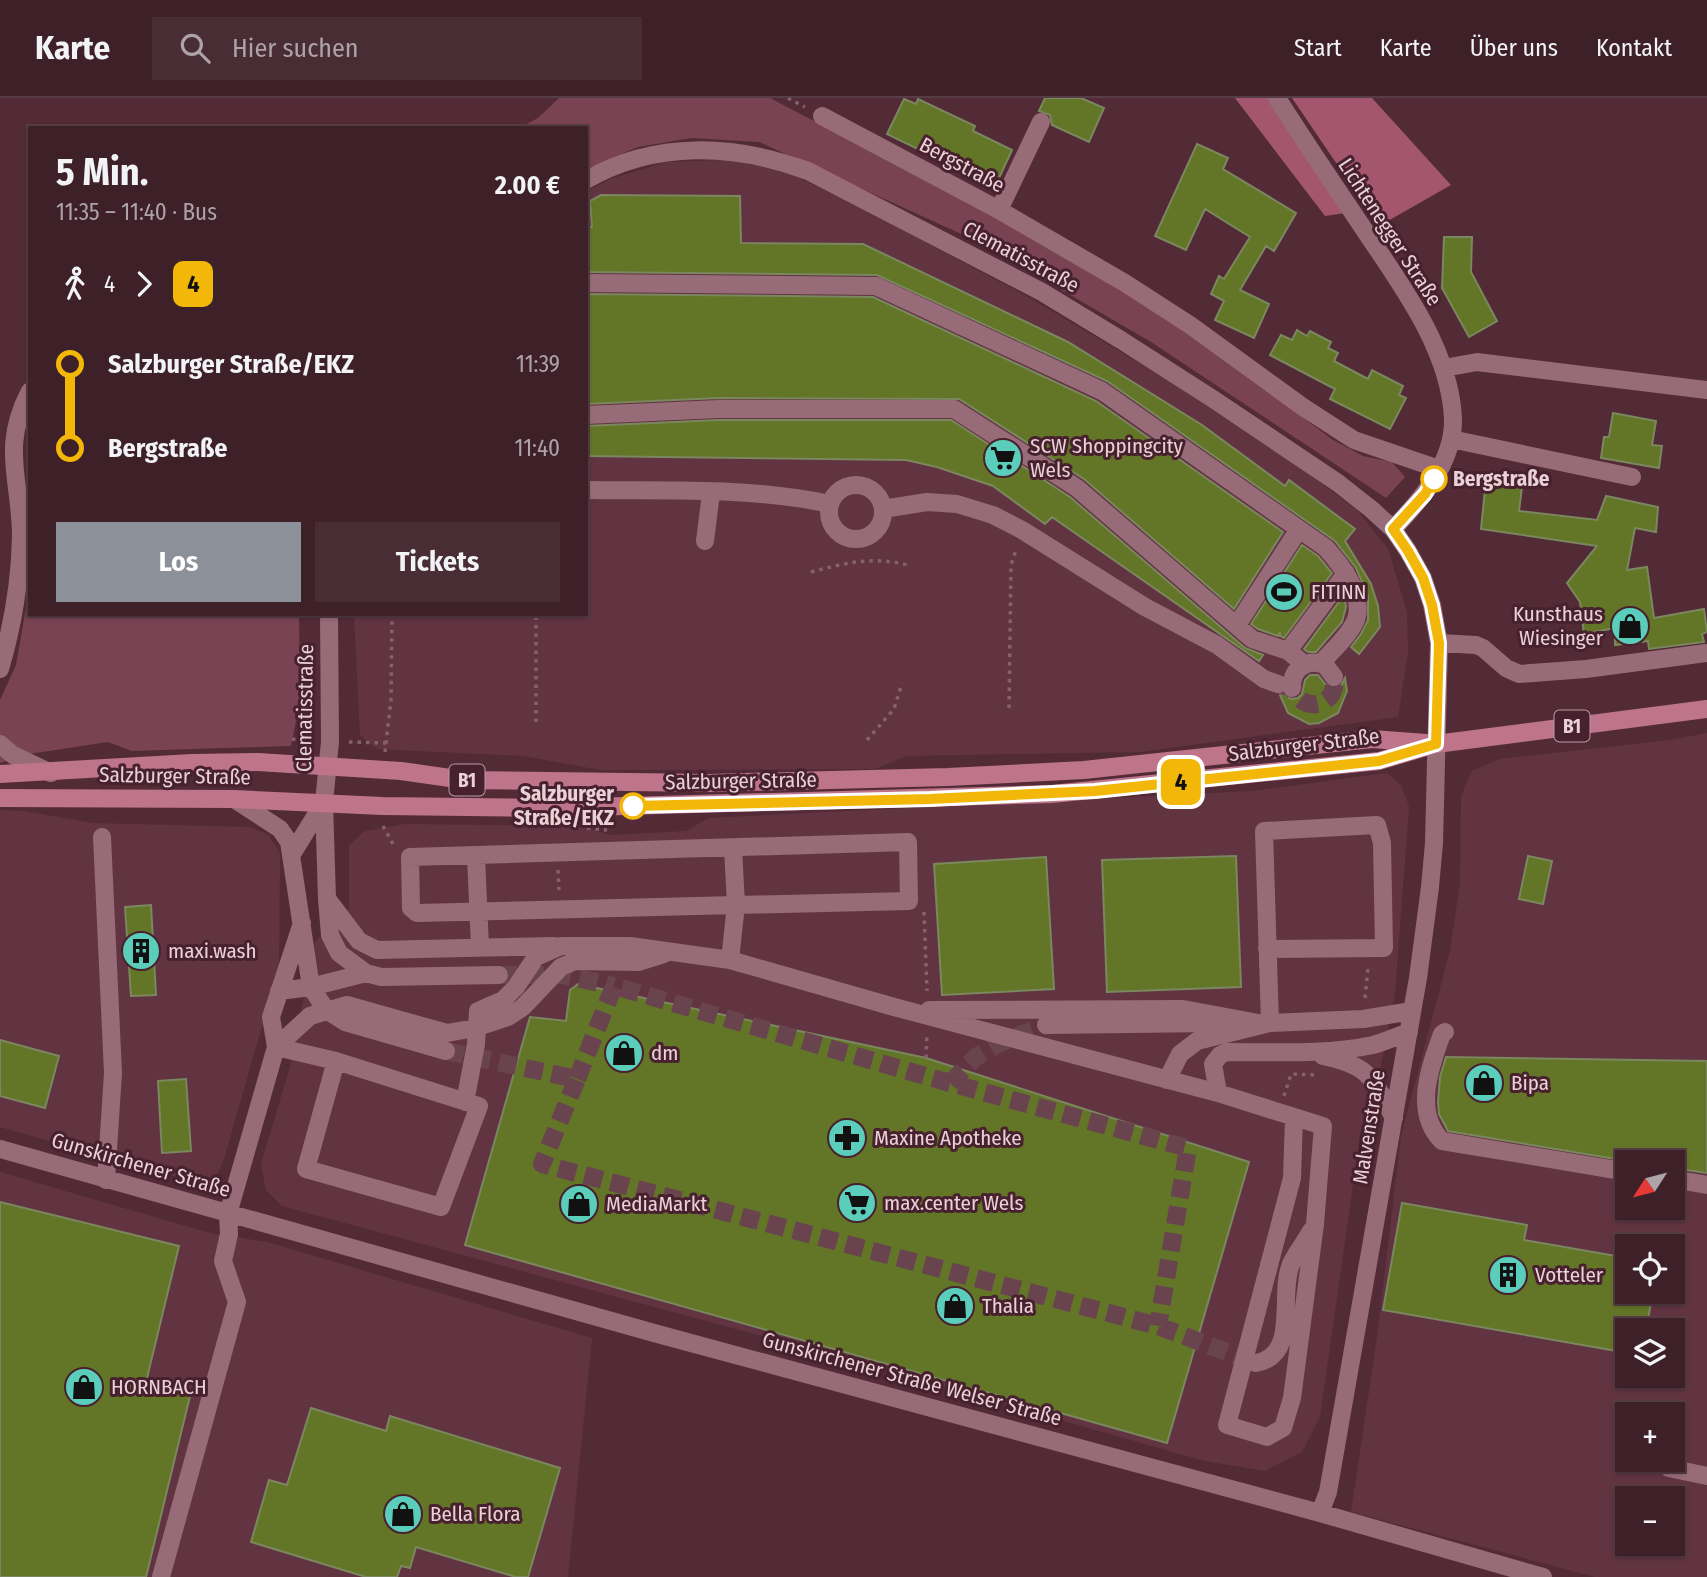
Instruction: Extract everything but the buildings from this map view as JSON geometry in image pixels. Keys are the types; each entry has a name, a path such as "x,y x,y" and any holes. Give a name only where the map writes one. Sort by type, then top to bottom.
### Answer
{"main road":[{"name":"Salzburger Straße","path":"0,797 234,799 382,806 555,808 1052,794 1379,761 1436,744 1707,709"},
{"name":"Salzburger Straße","path":"0,774 258,762 328,765 464,780 722,782 1084,770 1372,738 1436,744"}],"street":[{"name":"Lichtenegger Straße","path":"1277,98 1413,303 1444,368 1453,419 1451,439 1425,494 1393,529"},
{"name":"Bergstraße","path":"822,116 999,210 1125,283 1354,440 1439,469"},
{"path":"999,210 1041,122"},
{"name":"Clematisstraße","path":"588,179 630,160 705,149 765,157 808,171 1042,292 1121,340 1338,483 1393,529"},
{"path":"588,283 876,286 1102,391 1326,548 1346,573 1357,598 1357,617 1341,642 1294,674 1285,686 1265,679 1217,645 1145,607 1022,530 993,515 957,505 927,502 883,509"},
{"path":"1444,368 1477,362 1707,390"},
{"path":"0,668 10,635 9,590 21,533 10,452 15,419 28,395"},
{"path":"0,409 15,419"},
{"path":"588,415 719,409 954,409 1077,488 1252,639 1331,670 1334,677"},
{"path":"1451,439 1632,477"},
{"path":"854,484 871,488 881,501 883,509 883,519 872,534 855,539 840,533 834,527 830,505 839,491 854,484"},
{"path":"588,490 711,492 795,497 830,505"},
{"path":"705,541 711,492"},
{"path":"1237,625 1299,529"},
{"path":"1393,529 1423,578 1432,605 1439,643 1436,744"},
{"path":"1288,651 1346,573"},
{"name":"Clematisstraße","path":"329,616 330,742 324,802 330,935 339,953 366,973"},
{"path":"1439,643 1476,645 1506,668 1519,674 1586,669 1706,653"},
{"path":"0,744 13,755 51,773"},
{"name":"Malvenstraße","path":"1320,1513 1328,1492 1409,1032 1434,843 1436,744"},
{"path":"234,799 280,829 289,842 311,986 326,1010 345,1022 446,1051"},
{"path":"292,854 324,802"},
{"path":"1266,949 1384,948 1382,843 1377,825 1264,831 1267,1024"},
{"path":"102,837 113,1073 106,1180"},
{"path":"908,842 909,901 417,913 411,908 410,857 733,848 908,842"},
{"path":"730,960 736,905 733,848"},
{"path":"476,857 480,947"},
{"path":"327,898 359,941 377,950 630,946 730,960 894,1007 927,1013 1035,1045 1218,1093 1323,1126 1315,1224 1292,1398 1283,1428 1267,1437 1227,1425 1292,1178 1294,1117"},
{"path":"161,1577 237,1302 223,1261 229,1234 228,1214 276,1047 271,1017 302,923"},
{"path":"465,1102 476,1044 478,1011 503,1000 516,987 536,957 561,946"},
{"path":"276,1047 310,1016 347,1005 447,1033 475,1028 508,1017 523,1007 561,967 575,961 639,962 668,952"},
{"path":"279,991 366,973 381,977 499,975"},
{"path":"927,1013 1183,1009 1267,1024"},
{"path":"990,1010 1035,1045"},
{"path":"1167,1080 1180,1054 1197,1041 1267,1024 1363,1018 1412,1011"},
{"path":"1046,1026 1246,1021"},
{"path":"1218,1093 1213,1064 1220,1055 1227,1052 1302,1052 1374,1044 1409,1032"},
{"path":"1445,1032 1434,1056 1424,1092 1431,1126 1442,1142 1615,1170"},
{"path":"276,1047 336,1061 479,1106 441,1207 306,1169 336,1061"},
{"path":"1302,1052 1345,1060 1370,1075 1394,1118"},
{"name":"Gunskirchener Straße","path":"0,1149 269,1226"},
{"path":"1685,1181 1707,1185"},
{"path":"1256,1363 1269,1361 1282,1346 1290,1265 1315,1224"},
{"name":"Gunskirchener Straße Welser Straße","path":"269,1226 1320,1513 1544,1577"},
{"path":"1685,1471 1707,1476"}],"path":[{"path":"1009,708 1011,565 1022,530"},
{"path":"811,572 856,560 908,565"},
{"path":"382,770 391,700 392,616"},
{"path":"536,616 536,722"},
{"path":"867,740 894,709 902,684"},
{"path":"382,806 383,826"},
{"path":"924,905 926,1058"}],"shaded area":[{"path":"559,98 770,98 1023,230 1174,321 1333,440 1363,456 1392,462 1405,477 1386,498 1151,342 981,243 759,142 691,138 638,147 588,168 588,126 523,126 538,118"},
{"path":"1235,98 1273,98 1345,213 1325,216"},
{"path":"1292,98 1372,98 1451,185 1379,226"},
{"path":"725,160 781,169 863,209 1030,298 1163,377 1306,472 1357,510 1388,549 1407,612 1408,652 1398,717 1140,752 906,756 875,769 600,770 523,756 377,749 360,735 354,616 588,616 588,191 610,179 667,162"},
{"path":"28,597 28,616 299,616 300,701 291,746 132,751 108,742 29,754 0,763 0,700 16,665"},
{"path":"1707,733 1707,1577 1595,1577 1351,1512 1378,1330 1401,1136 1450,950 1460,884 1461,796 1472,771 1499,759 1670,740"},
{"path":"1387,773 1401,785 1409,806 1395,994 1380,1070 1361,1128 1320,1417 1302,1452 1265,1471 1204,1461 879,1368 282,1206 266,1190 261,1164 289,1070 315,942 349,909 349,845 365,831 405,824 578,826 611,835 686,831 709,818 1252,791"},
{"path":"0,810 24,811 93,823 251,827 268,835 280,853 279,967 224,1159 218,1173 201,1184 0,1127"},
{"path":"0,1172 210,1233 267,1242 592,1338 568,1577 0,1577"}],"tunnel":[{"path":"1280,685 1292,688 1304,702 1319,703 1331,695 1334,677"},
{"path":"499,975 563,975 614,986"},
{"path":"577,1079 614,986 1188,1148 1158,1326"},
{"path":"950,1083 976,1057 1000,1043 1046,1025"},
{"path":"446,1051 577,1079 542,1164 1158,1326 1256,1363"}],"bus line":[{"name":"4","path":"633,806 930,799 1095,791 1379,761 1436,744 1439,643 1432,605 1423,578 1393,529 1425,494 1434,479"}],"place":[{"name":"SCW Shoppingcity Wels","path":"1003,458"},
{"name":"Bergstraße","path":"1434,479"},
{"name":"FITINN","path":"1284,592"},
{"name":"Kunsthaus Wiesinger","path":"1630,626"},
{"name":"Salzburger Straße/EKZ","path":"633,806"},
{"name":"maxi.wash","path":"141,951"},
{"name":"dm","path":"624,1053"},
{"name":"Bipa","path":"1484,1083"},
{"name":"Maxine Apotheke","path":"847,1138"},
{"name":"max.center Wels","path":"857,1203"},
{"name":"MediaMarkt","path":"579,1204"},
{"name":"Votteler","path":"1508,1275"},
{"name":"Thalia","path":"955,1306"},
{"name":"HORNBACH","path":"84,1387"},
{"name":"Bella Flora","path":"403,1514"}]}
